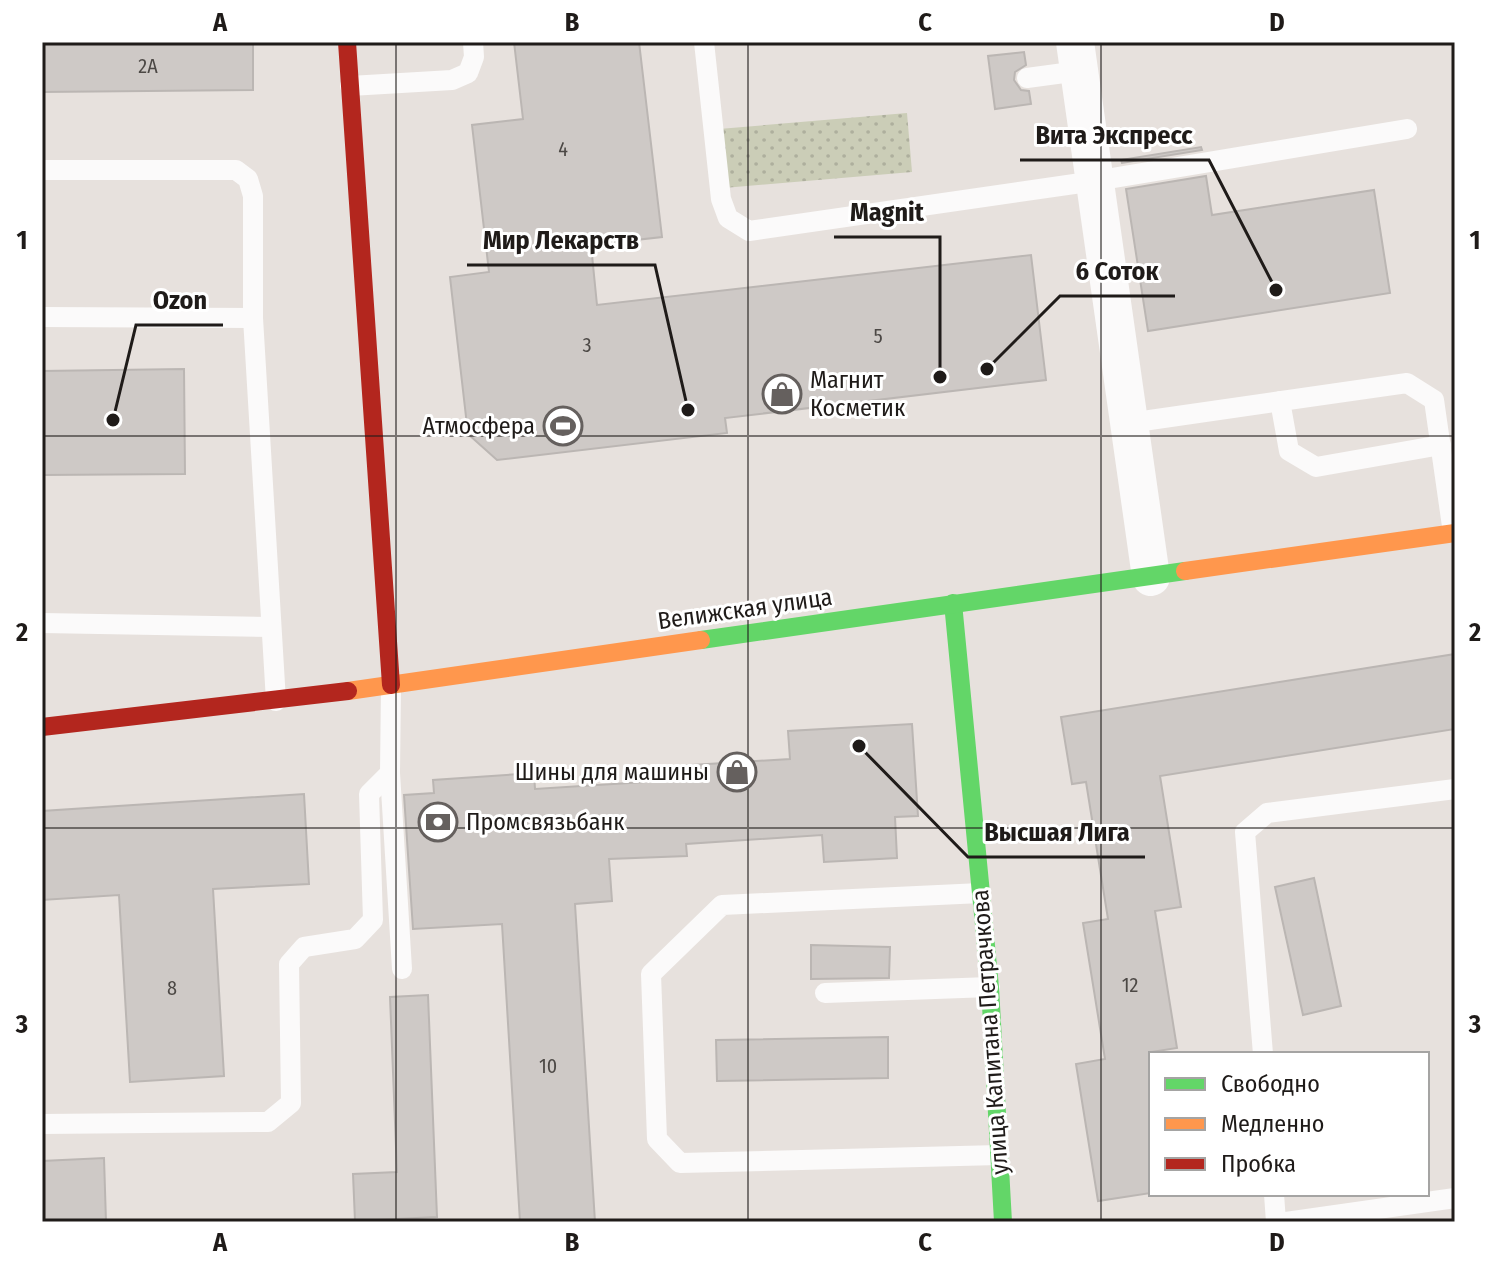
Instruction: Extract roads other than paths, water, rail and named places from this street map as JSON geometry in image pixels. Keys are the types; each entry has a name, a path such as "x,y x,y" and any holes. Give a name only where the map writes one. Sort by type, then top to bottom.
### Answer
{"main road":[{"path":"347,42 391,685"},
{"name":"Велижская улица","path":"42,727 276,701 1454,533"},
{"name":"улица Капитана Петрачкова","path":"953,603 990,987 1003,1222"}],"street":[{"path":"1077,56 1151,577"}],"lane":[{"path":"350,86 452,80 468,73 474,57 473,42"},
{"path":"704,42 721,199 728,218 749,231 1095,181 1407,129"},
{"path":"1027,78 1077,56"},
{"path":"42,170 236,170 248,179 253,196 253,318 276,701"},
{"path":"42,317 253,318"},
{"path":"1129,423 1407,383 1434,400 1454,533"},
{"path":"1280,401 1289,451 1316,467 1441,445"},
{"path":"42,623 271,627"},
{"path":"391,685 390,773 402,969"},
{"path":"42,1124 268,1122 291,1103 289,964 304,947 355,939 373,920 369,794 390,773"},
{"path":"1263,1052 1245,832 1267,813 1455,789"},
{"path":"981,893 722,905 651,974 657,1139 680,1163 999,1155"},
{"path":"825,993 990,987"},
{"path":"1274,1196 1276,1222"},
{"path":"1286,1222 1381,1201 1455,1198"}],"place":[{"name":"Вита Экспресс","path":"1276,290"},
{"name":"6 Соток","path":"987,369"},
{"name":"Magnit","path":"940,377"},
{"name":"Магнит Косметик","path":"782,394"},
{"name":"Мир Лекарств","path":"688,410"},
{"name":"Ozon","path":"113,420"},
{"name":"Атмосфера","path":"563,426"},
{"name":"Высшая Лига","path":"859,746"},
{"name":"Шины для машины","path":"737,772"},
{"name":"Промсвязьбанк","path":"438,822"}]}
